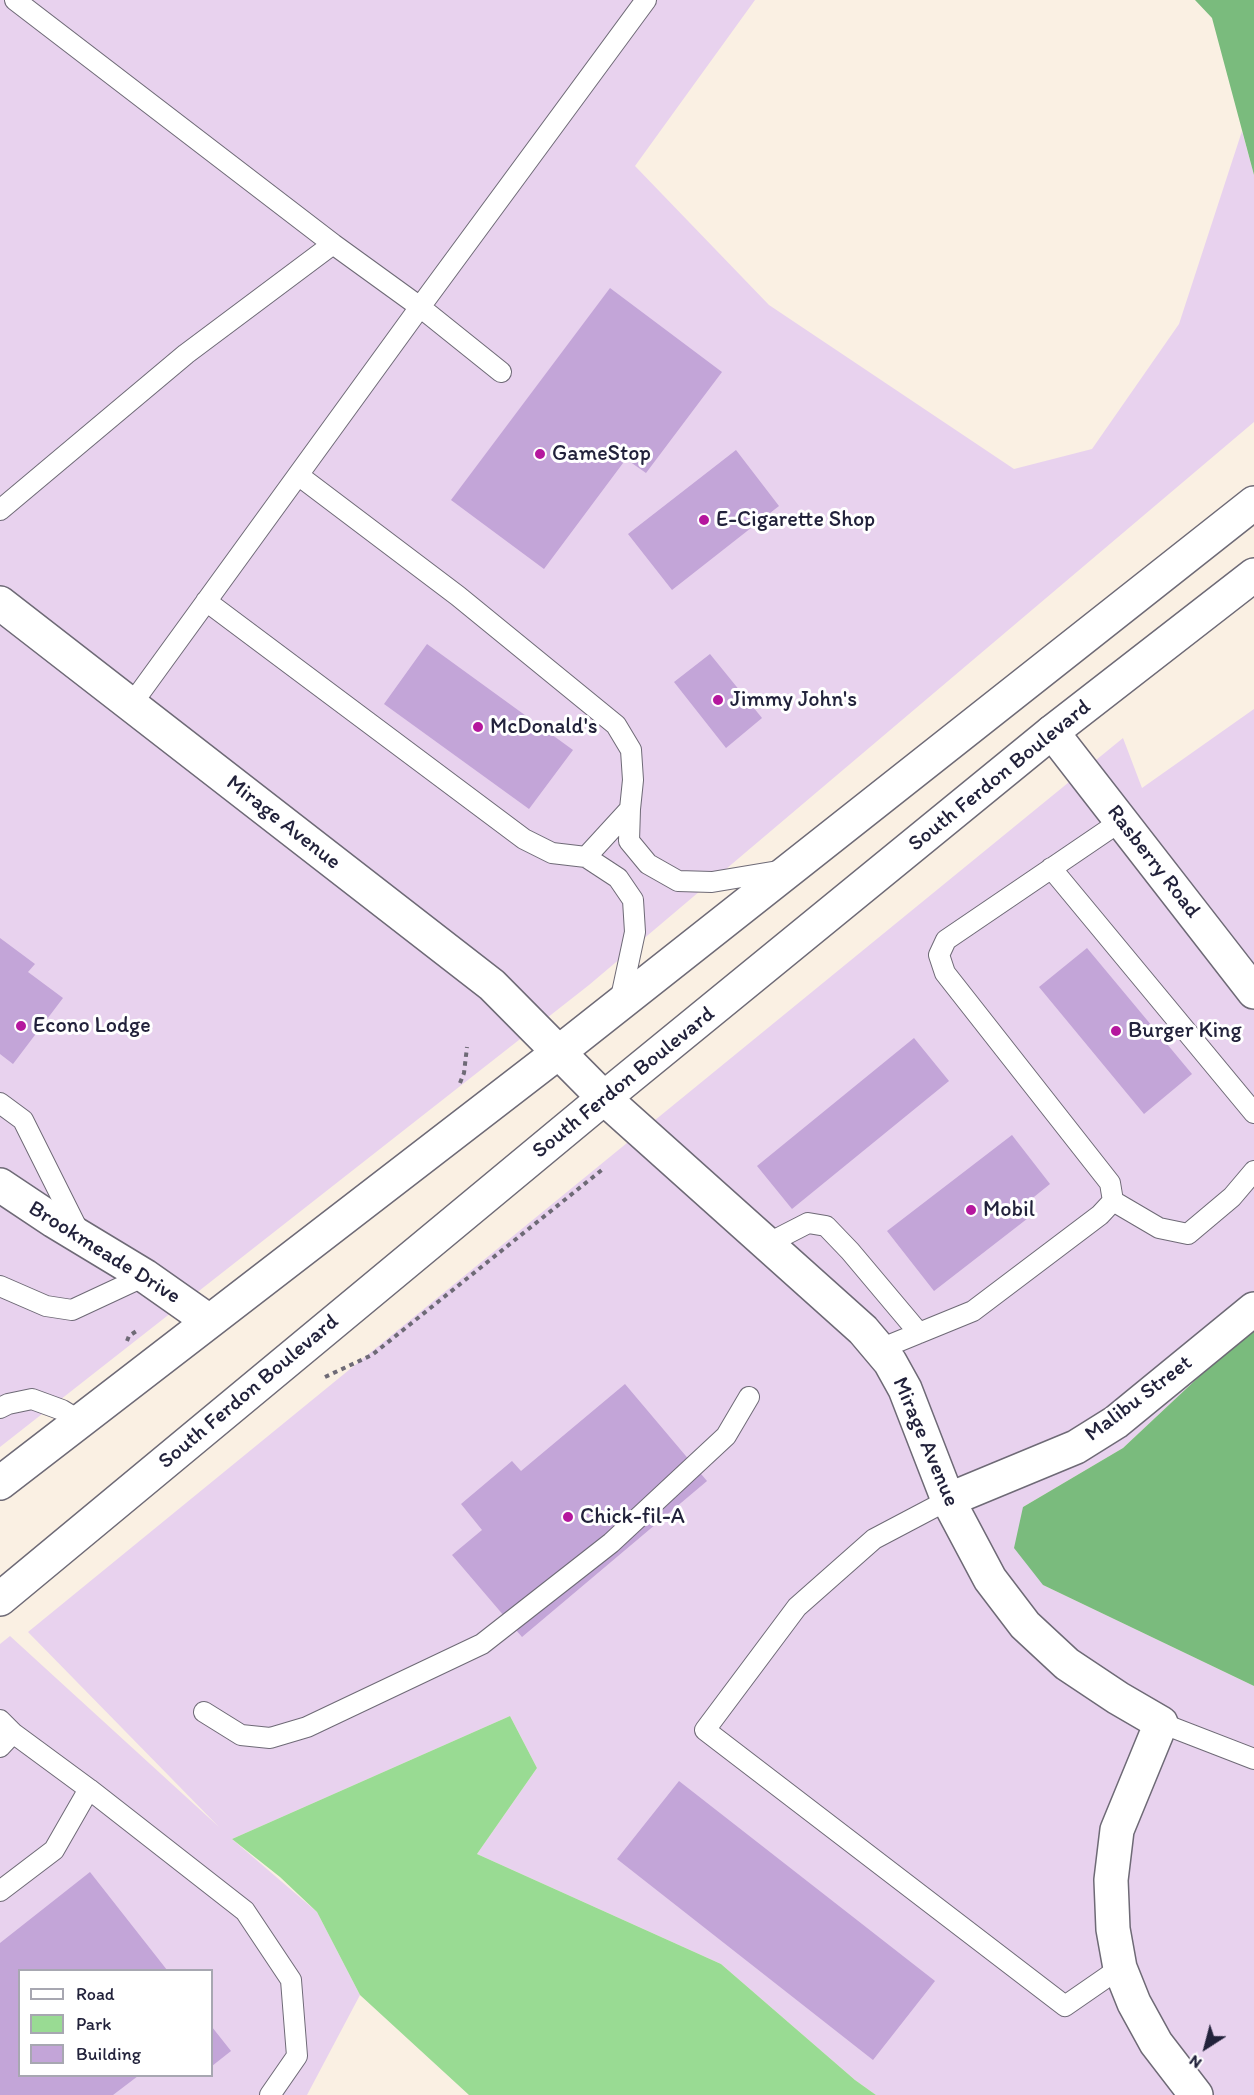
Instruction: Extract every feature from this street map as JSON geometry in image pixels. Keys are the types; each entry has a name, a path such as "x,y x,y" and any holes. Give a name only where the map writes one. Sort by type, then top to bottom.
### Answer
{"main road":[{"path":"0,1483 559,1052 1254,503"},
{"name":"South Ferdon Boulevard","path":"0,1599 604,1098 1052,732 1254,575"},
{"name":"Mirage Avenue","path":"0,603 492,985 604,1098 863,1330 890,1362 905,1389 948,1500 990,1580 1025,1625 1067,1664 1161,1723"},
{"name":"Rasberry Road","path":"1052,732 1254,992"},
{"name":"Brookmeade Drive","path":"0,1185 145,1276 209,1321"},
{"name":"Malibu Street","path":"948,1500 1076,1447 1116,1422 1254,1309"},
{"path":"1161,1723 1117,1830 1111,1880 1113,1929 1119,1968 1134,2003 1156,2043 1196,2095"}],"lane":[{"path":"15,0 333,244 420,307 501,372"},
{"path":"131,705 646,0"},
{"path":"0,510 186,354 333,244"},
{"path":"298,475 458,596 616,725 631,750 633,780 629,841 648,864 678,881 712,882 790,869"},
{"path":"206,601 524,839 552,853 586,857 618,878 633,900 635,932 620,1002"},
{"path":"586,857 630,809"},
{"path":"1113,1201 1110,1183 945,973 939,955 946,940 1121,821"},
{"path":"1051,868 1254,1113"},
{"path":"0,1103 23,1120 81,1237"},
{"path":"1113,1201 1159,1228 1188,1234 1232,1197 1254,1170"},
{"path":"880,1349 973,1311 1100,1215 1113,1201"},
{"path":"767,1244 808,1224 826,1226 919,1333"},
{"path":"0,1286 46,1306 72,1310 145,1276"},
{"path":"204,1712 241,1735 270,1738 307,1727 482,1644 611,1543 726,1436 749,1397"},
{"path":"0,1408 32,1399 62,1410 81,1421"},
{"path":"948,1500 874,1539 797,1607 705,1730 1065,2006 1119,1968"},
{"name":"Mirage Avenue","path":"1161,1723 1254,1759"},
{"path":"4,1733 89,1789 245,1911 291,1980 297,2056 270,2095"},
{"path":"0,1891 54,1850 89,1789"}],"path":[{"path":"458,1088 464,1073 467,1047"},
{"path":"556,1207 603,1169"}],"shaded area":[{"path":"0,0 755,0 635,166 769,305 1014,469 1092,449 1179,324 1242,131 1254,175 1254,422 589,985 0,1447"},
{"path":"1254,709 1254,1328 1237,1341 1123,1448 1023,1507 1043,1585 1254,1686 1254,2095 876,2095 855,2080 721,1964 477,1854 537,1768 510,1716 232,1839 317,1912 360,1995 307,2095 0,2095 0,1644 10,1636 219,1827 28,1632 1123,738 1142,788"}],"green space":[{"path":"1195,0 1254,0 1254,175 1212,18"},
{"path":"1254,1328 1254,1686 1043,1585 1014,1548 1023,1507 1123,1448 1237,1341"},
{"path":"510,1716 537,1768 477,1854 721,1964 855,2080 876,2095 469,2095 360,1995 317,1912 280,1877 232,1839"}],"building":[{"path":"610,288 722,372 646,473 626,459 544,569 451,500"},
{"name":"E-Cigarette Shop","path":"736,450 779,506 672,590 628,534"},
{"name":"McDonald's","path":"427,644 573,750 529,809 384,704"},
{"name":"Jimmy John's","path":"710,654 762,718 726,748 674,682"},
{"name":"Econo Lodge","path":"0,938 35,964 28,972 63,998 13,1064 0,1054"},
{"name":"Burger King","path":"1087,948 1192,1074 1144,1114 1039,987"},
{"path":"914,1038 949,1081 792,1209 757,1166"},
{"name":"Mobil","path":"1012,1135 1050,1184 1024,1205 1032,1215 934,1291 887,1231"},
{"name":"Chick-fil-A","path":"625,1384 707,1481 522,1637 452,1555 482,1530 461,1504 512,1461 521,1471"},
{"path":"679,1781 935,1981 873,2060 617,1859"},
{"path":"90,1872 166,1969 18,1969 18,2077 137,2077 113,2095 0,2095 0,1943"},
{"path":"213,2028 231,2051 213,2065"}],"place":[{"name":"GameStop","path":"540,454"},
{"name":"E-Cigarette Shop","path":"704,520"},
{"name":"Jimmy John's","path":"718,700"},
{"name":"McDonald's","path":"478,727"},
{"name":"Econo Lodge","path":"21,1026"},
{"name":"Burger King","path":"1116,1031"},
{"name":"Mobil","path":"971,1210"},
{"name":"Chick-fil-A","path":"568,1517"}]}
